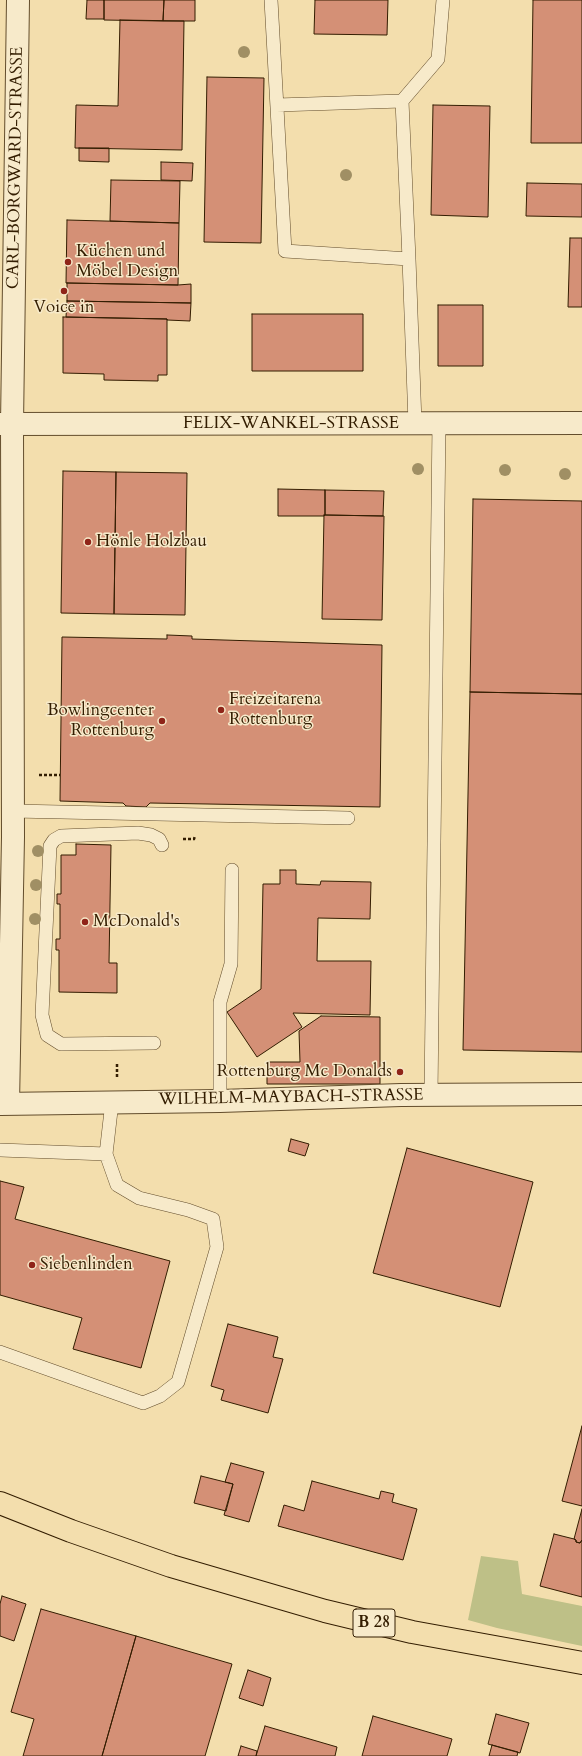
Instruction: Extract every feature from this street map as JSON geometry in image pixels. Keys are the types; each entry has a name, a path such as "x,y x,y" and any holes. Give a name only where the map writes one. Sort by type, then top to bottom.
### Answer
{"main road":[{"name":"B 28","path":"0,1503 72,1531 171,1566 325,1611 412,1632 582,1663"}],"street":[{"name":"CARL-BORGWARD-STRASSE","path":"4,1104 13,811 6,622 6,424 18,0"},
{"name":"FELIX-WANKEL-STRASSE","path":"6,424 582,423"},
{"name":"WILHELM-MAYBACH-STRASSE","path":"4,1104 220,1101 431,1095 582,1094"}],"lane":[{"path":"271,0 285,251 409,259"},
{"path":"415,424 402,101 438,59 443,0"},
{"path":"277,105 402,101"},
{"path":"431,1095 439,423"},
{"path":"13,811 85,807 348,818"},
{"path":"154,1043 61,1044 47,1035 42,1015 50,846 54,840 61,836 124,833 151,835 159,839 162,845"},
{"path":"220,1101 220,1002 231,964 232,870"},
{"path":"0,1352 143,1403 160,1396 178,1382 217,1247 213,1220 188,1210 139,1198 117,1185 106,1154 115,1103"},
{"path":"0,1150 106,1154"}],"path":[{"path":"115,1103 117,1043"}],"green space":[{"path":"481,1556 518,1561 522,1594 582,1606 582,1646 497,1628 468,1620"}],"building":[{"path":"87,0 104,0 104,19 86,19"},
{"path":"104,0 164,0 163,21 104,20"},
{"path":"164,0 195,0 195,21 163,21"},
{"path":"315,0 388,0 387,35 314,34"},
{"path":"533,0 582,0 582,143 531,143"},
{"path":"120,20 184,21 182,150 75,148 76,105 118,106"},
{"path":"207,77 264,78 261,243 204,242"},
{"path":"433,105 490,106 488,217 431,215"},
{"path":"79,148 109,148 109,162 79,161"},
{"path":"161,162 193,163 192,181 161,180"},
{"path":"111,180 180,181 179,223 110,221"},
{"path":"527,183 582,184 582,217 526,216"},
{"path":"67,220 179,223 178,285 66,283"},
{"path":"570,238 582,238 582,307 568,307"},
{"path":"67,283 191,284 191,303 67,301"},
{"path":"67,301 191,303 190,321 167,319 66,317"},
{"path":"438,305 483,305 483,366 438,366"},
{"path":"252,314 363,314 363,371 252,371"},
{"path":"63,317 167,319 167,375 158,375 158,381 104,380 104,374 63,373"},
{"name":"Hönle Holzbau","path":"63,471 116,472 114,614 61,613"},
{"path":"116,472 187,473 185,615 114,614"},
{"path":"278,489 325,490 325,515 278,516"},
{"path":"325,490 384,491 383,516 325,515"},
{"path":"473,499 582,501 582,694 470,692"},
{"path":"324,515 384,516 382,620 322,619"},
{"name":"Freizeitarena Rottenburg","path":"167,635 192,636 192,639 382,645 380,807 150,803 146,807 126,806 123,803 60,801 62,637 167,639"},
{"path":"470,692 582,694 582,1052 463,1050"},
{"name":"McDonald's","path":"76,844 111,845 109,963 117,963 117,993 59,992 59,950 56,950 56,939 60,939 60,904 57,904 57,894 61,894 61,855 76,855"},
{"path":"280,870 296,870 296,884 320,885 321,881 371,882 370,919 318,918 317,961 371,961 370,1015 293,1013 302,1027 257,1057 227,1012 261,989 263,884 280,884"},
{"path":"321,1016 380,1017 380,1084 267,1084 267,1062 300,1062 299,1031"},
{"path":"291,1139 309,1144 305,1156 288,1151"},
{"path":"407,1148 533,1182 500,1307 373,1273"},
{"path":"0,1181 24,1187 15,1219 170,1261 141,1368 73,1349 82,1318 0,1295"},
{"path":"228,1324 278,1337 273,1357 283,1359 268,1413 221,1400 224,1390 211,1386"},
{"path":"582,1426 582,1506 562,1501"},
{"path":"231,1463 264,1472 249,1522 224,1515 233,1484 225,1482"},
{"path":"201,1476 233,1484 226,1511 194,1503"},
{"path":"312,1481 379,1499 381,1491 394,1494 392,1502 417,1509 403,1560 278,1526 284,1505 304,1511"},
{"path":"582,1509 582,1540 580,1543 576,1542 574,1539"},
{"path":"554,1534 574,1539 576,1542 580,1543 582,1540 582,1597 540,1586"},
{"path":"2,1596 26,1604 14,1641 0,1636 0,1604"},
{"path":"41,1609 136,1636 102,1756 23,1756 34,1719 11,1712"},
{"path":"136,1636 232,1664 205,1756 102,1756"},
{"path":"248,1670 271,1678 263,1706 239,1698"},
{"path":"496,1714 529,1723 520,1753 488,1744"},
{"path":"373,1716 452,1739 447,1756 362,1756"},
{"path":"265,1726 337,1747 335,1756 256,1756"},
{"path":"492,1745 518,1752 517,1756 489,1756"},
{"path":"241,1746 257,1751 256,1756 238,1756"}],"place":[{"name":"Küchen und Möbel Design","path":"68,262"},
{"name":"Voice in","path":"64,291"},
{"name":"Hönle Holzbau","path":"88,542"},
{"name":"Freizeitarena Rottenburg","path":"221,710"},
{"name":"Bowlingcenter Rottenburg","path":"162,721"},
{"name":"McDonald's","path":"85,922"},
{"name":"Rottenburg Mc Donalds","path":"400,1072"},
{"name":"Siebenlinden","path":"32,1265"}]}
